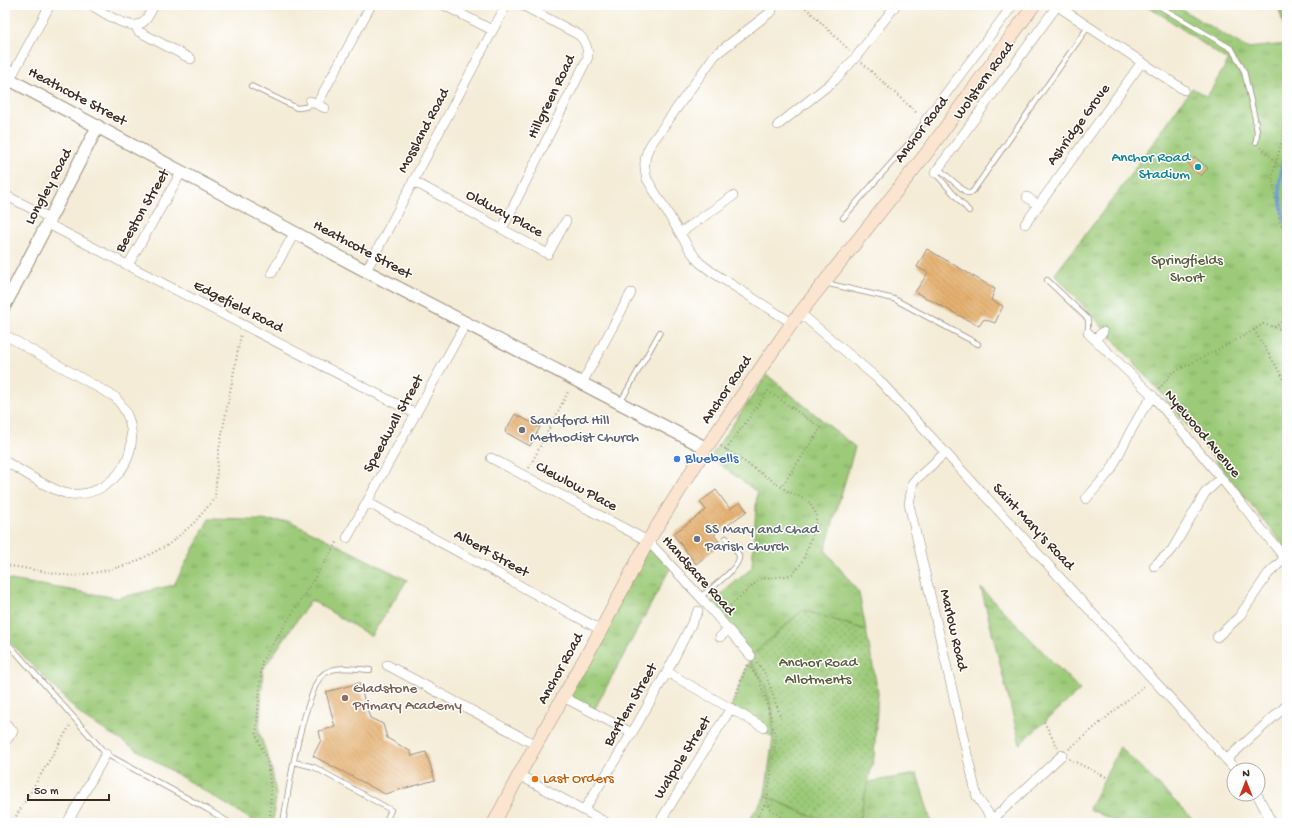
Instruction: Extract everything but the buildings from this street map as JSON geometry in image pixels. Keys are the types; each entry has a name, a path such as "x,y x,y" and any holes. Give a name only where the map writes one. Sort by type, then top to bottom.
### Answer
{"main road":[{"name":"Anchor Road","path":"494,823 601,630 648,541 709,444 796,318 929,150 1034,5"}],"street":[{"path":"8,78 50,5"},
{"path":"91,5 121,22 135,25 141,23 147,18 154,5"},
{"path":"316,103 371,5"},
{"path":"444,5 492,30"},
{"name":"Mossland Road","path":"366,271 506,5"},
{"name":"Hillgreen Road","path":"502,229 588,57 586,43 579,35 522,5"},
{"path":"778,125 836,80 856,57 896,5"},
{"path":"925,121 1013,5"},
{"path":"1056,5 1184,90"},
{"name":"Wolstern Road","path":"937,170 1056,5"},
{"name":"Saint Mary's Road","path":"772,11 715,55 648,149 644,160 646,178 690,250 699,262 796,318 878,379 1229,762"},
{"path":"135,25 138,31 191,59"},
{"name":"Ashridge Grove","path":"1025,224 1142,62"},
{"name":"Heathcote Street","path":"8,78 366,271 620,403 709,444"},
{"name":"Longley Road","path":"6,302 98,126"},
{"name":"Beeston Street","path":"128,265 182,171"},
{"name":"Oldway Place","path":"413,181 548,254 566,221"},
{"name":"Edgefield Road","path":"5,195 128,265 416,414"},
{"path":"680,233 733,196"},
{"path":"1027,197 1038,205"},
{"path":"272,273 295,232"},
{"path":"578,381 631,293"},
{"name":"Speedwall Street","path":"347,538 466,323"},
{"path":"1092,336 1103,332"},
{"path":"5,335 115,397 122,404 128,418 132,432 132,442 127,460 116,477 100,488 81,494 62,493 5,461"},
{"name":"Nyewood Avenue","path":"1092,336 1153,396 1286,559"},
{"path":"1086,499 1111,470 1136,423 1153,396"},
{"name":"Marlow Road","path":"945,453 913,482 909,504 977,797 993,821"},
{"name":"Clewlow Place","path":"491,458 648,541"},
{"path":"1154,566 1172,550 1205,493 1221,478"},
{"name":"Albert Street","path":"367,502 601,630"},
{"name":"Handsacre Road","path":"648,541 717,617 749,660"},
{"path":"1217,637 1240,617 1268,574 1286,559"},
{"name":"Bartlem Street","path":"584,810 632,733 667,672 698,611"},
{"name":"Handsacre Road","path":"720,637 728,630"},
{"path":"387,665 536,745"},
{"path":"667,672 763,727"},
{"path":"564,695 569,700 632,733"},
{"path":"1227,759 1287,705"},
{"name":"Walpole Street","path":"659,823 731,708"},
{"path":"5,723 12,731 5,742"},
{"path":"67,823 106,754"},
{"path":"993,821 1062,754"},
{"path":"520,775 607,823"},
{"path":"1261,802 1272,823"}],"lane":[{"path":"1157,5 1232,49 1244,71 1255,119 1256,142"},
{"path":"937,170 967,193 973,191 1088,27"},
{"path":"251,86 297,108 306,107 316,103"},
{"path":"843,218 909,143 925,121"},
{"path":"937,170 969,211"},
{"path":"1047,280 1088,319 1092,336"},
{"path":"824,283 894,299 978,344"},
{"path":"620,403 660,332"},
{"path":"700,597 734,568 738,561 739,555 726,538"},
{"path":"5,640 106,754 230,823"},
{"path":"283,823 303,720 318,681 325,674 337,668 370,670"},
{"path":"294,762 314,767 391,810 385,823"}],"path":[{"path":"802,5 925,121"},
{"path":"1287,124 1272,177 1280,223 1287,233"},
{"path":"1256,142 1276,162"},
{"path":"1274,327 1287,319"},
{"path":"1153,396 1172,373 1263,324 1287,331"},
{"path":"5,565 72,576 99,572 131,564 168,545 194,523 215,498 218,455 242,325"},
{"path":"1254,330 1287,384"},
{"path":"524,476 578,381"},
{"path":"726,450 768,391 821,428 782,487"},
{"path":"709,444 726,450 782,487 808,501 817,515 814,530 802,563 793,574 759,580 717,617"},
{"path":"270,823 271,791 267,760 256,735 262,661 336,542 347,538"},
{"path":"731,708 749,660"},
{"path":"749,660 766,675 781,718"},
{"path":"749,660 759,679 768,705 776,738 767,801 754,823"},
{"path":"1062,754 1153,679"},
{"path":"12,823 74,719"},
{"path":"1044,722 1062,754 1106,777"},
{"path":"767,801 770,809 790,823"}],"green space":[{"name":"Springfields Short","path":"1144,5 1174,5 1247,48 1287,44 1287,549 1164,396 1055,274 1118,192 1192,88 1207,97 1228,61 1165,17"},
{"path":"1278,5 1287,5 1287,38"},
{"path":"767,375 855,447 825,550 859,593 866,630 803,610 751,656 708,605 752,568 757,492 710,457"},
{"path":"209,519 290,521 407,580 371,636 311,600 263,669 259,732 271,766 276,794 273,823 257,823 83,717 5,637 5,579 117,598 174,585"},
{"path":"648,541 673,563 593,712 564,695"},
{"path":"981,588 1080,690 1020,744"},
{"name":"Anchor Road Allotments","path":"803,610 866,630 878,693 874,757 858,823 836,823 809,815 765,796 773,738 772,710 763,680 749,661 751,656"},
{"path":"749,661 763,680 772,710 773,738 731,708"},
{"path":"1120,747 1197,823 1119,823 1089,809"},
{"path":"917,774 931,821 923,823 858,823 868,782"},
{"path":"765,796 809,815 836,823 747,823"}],"waterway":[{"path":"1287,145 1282,165 1280,184 1281,204 1287,224"}],"place":[{"name":"Anchor Road Stadium","path":"1198,167"},
{"name":"Sandford Hill Methodist Church","path":"522,430"},
{"name":"Bluebells","path":"677,459"},
{"name":"SS Mary and Chad Parish Church","path":"697,539"},
{"name":"Gladstone Primary Academy","path":"345,698"},
{"name":"Last Orders","path":"535,779"}]}
